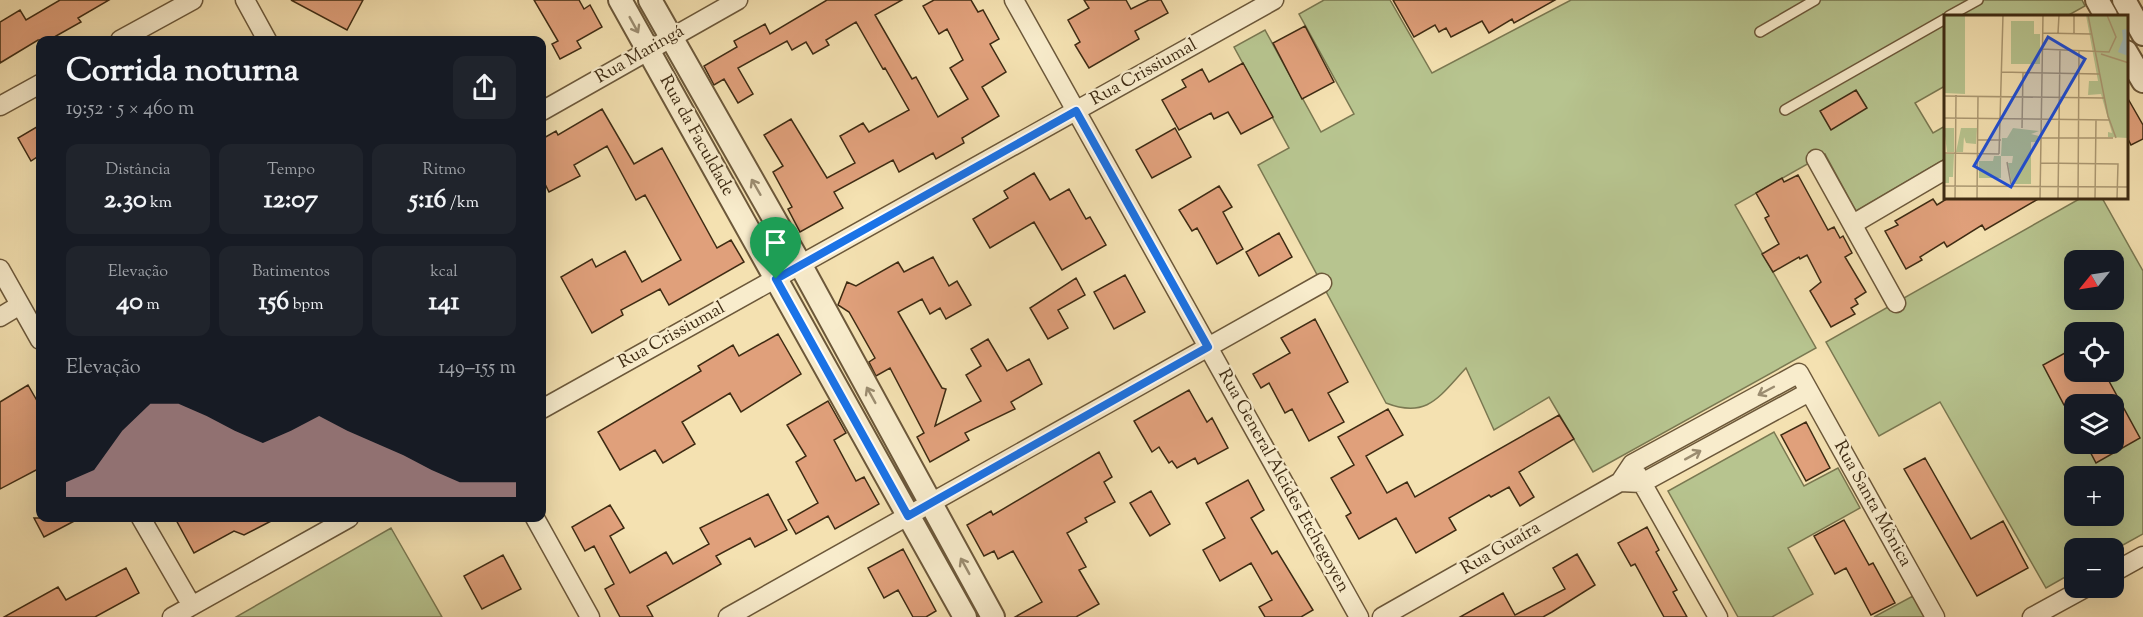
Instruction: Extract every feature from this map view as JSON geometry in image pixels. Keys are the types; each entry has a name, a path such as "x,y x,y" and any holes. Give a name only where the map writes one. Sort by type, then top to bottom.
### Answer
{"street":[{"path":"127,36 193,0"},
{"path":"245,0 265,36"},
{"name":"Rua da Faculdade","path":"620,0 965,617"},
{"name":"Rua da Faculdade","path":"650,0 800,264 993,617"},
{"name":"Rua Maringá","path":"546,109 738,0"},
{"name":"Rua General Alcides Etchegoyen","path":"1014,0 1359,617"},
{"name":"Rua Crissiumal","path":"546,407 1274,0"},
{"path":"2097,0 2105,15"},
{"path":"2124,0 2143,34"},
{"path":"2128,54 2143,81"},
{"path":"0,106 36,86"},
{"path":"1816,159 1896,303"},
{"path":"1853,224 1944,171"},
{"path":"0,269 36,333"},
{"path":"729,617 1322,283"},
{"path":"0,317 20,305"},
{"path":"1620,482 1642,483 1809,392 1799,373 1632,464 1642,483 1718,617"},
{"name":"Rua Santa Mônica","path":"1809,392 1935,617"},
{"name":"Rua Guaíra","path":"1382,617 1620,482 1632,464"},
{"path":"143,522 192,606"},
{"path":"172,617 342,522"},
{"path":"537,522 590,617"},
{"path":"2124,566 2143,556"},
{"path":"2032,617 2067,598"}],"lane":[{"path":"1760,32 1815,0"},
{"path":"1951,15 1978,0"},
{"path":"1785,110 1944,20"}],"green space":[{"path":"1324,0 1390,0 1432,73 1571,0 2082,0 2085,6 2069,15 1944,15 1944,87 1915,103 1933,133 1944,127 1944,160 1856,211 1825,154 1735,205 1816,348 1593,472 1549,397 1494,430 1466,368 1440,396 1422,407 1400,407 1386,403 1258,165 1289,148 1234,47 1265,30 1321,132 1354,114 1299,14"},
{"path":"2077,200 2103,200 2143,271 2143,534 2124,544 2124,538 2064,538 2064,578 2046,588 1940,402 1879,436 1826,342"},
{"path":"1774,432 1804,486 1838,468 1860,508 1788,548 1813,594 1772,617 1738,617 1668,491"},
{"path":"391,528 442,617 236,617"},
{"path":"1913,596 1925,617 1874,617"}],"building":[{"path":"60,0 109,0 78,18 81,22 56,36 36,36 36,41 0,63 0,22 20,10 26,20"},
{"path":"291,0 363,0 347,30"},
{"path":"534,0 579,0 584,9 590,5 602,27 577,41 581,48 560,59 552,44 558,41"},
{"path":"827,0 902,0 875,15 912,79 916,77 938,117 968,99 950,68 963,60 947,29 939,34 923,6 934,0 971,0 978,12 983,10 999,39 990,44 1006,72 982,87 999,116 962,138 964,143 936,159 933,153 899,172 893,160 834,192 843,208 800,232 788,209 792,207 773,172 783,166 764,135 791,119 827,178 855,163 840,136 863,123 869,132 909,110 885,68 883,69 856,22 826,40 829,45 813,54 806,42 792,50 787,41 738,68 753,94 738,103 724,79 714,85 704,66 737,47 734,41 765,24 770,34"},
{"path":"1084,0 1126,0 1131,9 1149,0 1161,0 1168,13 1135,31 1139,39 1089,68 1075,45 1080,42 1068,20 1089,8"},
{"path":"1393,0 1555,0 1514,23 1512,19 1489,33 1482,21 1451,37 1446,28 1439,32 1435,25 1414,37"},
{"path":"1305,26 1334,82 1302,99 1273,43"},
{"path":"1243,63 1273,117 1241,134 1228,112 1214,119 1211,113 1179,130 1162,100 1186,87 1182,80 1202,69 1209,82"},
{"path":"1856,90 1867,108 1831,130 1820,111"},
{"path":"2128,99 2143,125 2143,139 2131,145 2128,139"},
{"path":"602,109 634,164 662,148 717,248 731,240 744,262 669,305 660,289 621,310 623,315 592,333 561,277 592,259 596,267 625,251 642,282 681,260 645,195 636,200 607,146 574,165 580,176 549,192 546,186 546,137 556,131 558,135"},
{"path":"36,127 36,158 31,161 18,138"},
{"path":"1175,128 1191,157 1152,178 1136,150"},
{"path":"1034,173 1050,200 1069,189 1086,219 1090,217 1106,245 1062,270 1034,222 990,248 973,219 1008,198 1004,191"},
{"path":"1798,175 1828,230 1834,227 1840,238 1843,236 1852,253 1845,257 1866,292 1855,299 1858,304 1851,308 1855,314 1831,327 1810,291 1821,282 1807,255 1773,272 1762,254 1779,244 1765,218 1769,216 1756,193 1782,178 1784,182"},
{"path":"1219,186 1232,207 1223,212 1243,249 1217,264 1197,228 1192,231 1179,210"},
{"path":"1933,199 1937,205 1945,200 2037,200 1985,230 1982,225 1947,247 1944,242 1920,257 1922,260 1906,269 1885,231 1898,225 1895,221"},
{"path":"1279,233 1292,257 1259,276 1246,252"},
{"path":"933,257 949,286 957,281 971,305 946,319 940,308 930,314 922,299 898,312 942,388 946,389 935,426 981,401 966,375 981,366 971,349 988,339 1007,371 1029,359 1042,384 1011,402 1015,409 965,433 969,440 930,462 917,437 924,433 890,368 876,376 869,362 875,358 849,312 838,305 847,282 856,286 898,262 904,272"},
{"path":"1125,275 1145,312 1114,329 1094,292"},
{"path":"1076,278 1085,295 1058,310 1068,328 1048,339 1030,308"},
{"path":"1315,319 1348,382 1328,393 1344,422 1309,441 1292,409 1285,413 1269,383 1261,388 1253,374 1290,353 1281,338"},
{"path":"778,334 801,374 741,412 730,393 682,422 695,444 663,463 655,450 620,470 598,432 701,371 698,366 733,345 739,356"},
{"path":"2064,353 2064,382 2109,382 2116,394 2064,394 2064,405 2043,365"},
{"path":"28,385 36,399 36,470 0,489 0,402"},
{"path":"1189,390 1207,422 1212,418 1228,448 1198,464 1195,458 1177,468 1172,461 1169,463 1159,447 1152,452 1134,421"},
{"path":"828,401 846,433 834,440 856,481 864,477 879,504 835,529 828,516 796,534 788,520 818,503 796,462 806,456 787,425"},
{"path":"1388,409 1403,435 1366,456 1387,493 1407,482 1415,497 1559,415 1574,439 1519,472 1534,497 1520,506 1509,487 1491,497 1489,495 1449,518 1456,530 1416,553 1396,518 1359,539 1346,516 1351,513 1331,478 1354,465 1338,437"},
{"path":"2124,409 2140,438 2124,447"},
{"path":"1806,422 1830,468 1806,481 1781,435"},
{"path":"1099,452 1112,477 1104,482 1115,502 1085,518 1087,522 1067,533 1086,567 1079,570 1099,604 1076,617 1015,617 1042,602 1013,551 998,559 994,551 984,556 967,525 991,511 993,515"},
{"path":"2091,454 2112,454 2096,463"},
{"path":"1925,458 1971,539 2003,521 2028,568 1977,596 1904,469"},
{"path":"1248,480 1264,510 1251,518 1272,554 1277,551 1313,610 1301,617 1265,617 1259,607 1272,600 1251,563 1220,581 1203,550 1225,538 1206,503"},
{"path":"1151,491 1170,524 1150,536 1130,503"},
{"path":"768,494 787,530 755,547 750,538 716,556 721,564 647,606 653,617 620,617 605,589 614,584 594,546 585,551 572,527 610,505 624,528 610,536 630,573 666,552 673,564 709,544 700,528"},
{"path":"1844,520 1869,565 1873,563 1895,603 1871,615 1846,568 1835,574 1814,536"},
{"path":"36,522 72,522 44,537"},
{"path":"177,522 269,522 244,535 234,531 194,553"},
{"path":"1647,527 1659,550 1656,552 1677,590 1673,592 1687,617 1664,617 1635,564 1631,566 1618,543"},
{"path":"903,549 936,611 926,617 913,617 898,590 884,598 868,568"},
{"path":"1577,554 1595,585 1543,617 1460,617 1503,593 1515,615 1565,589 1553,568"},
{"path":"503,555 521,589 482,609 464,576"},
{"path":"126,568 139,593 95,617 4,617 58,587 66,600"}],"route":[{"path":"1076,111 1208,347 908,516 776,279 1076,111"}]}
